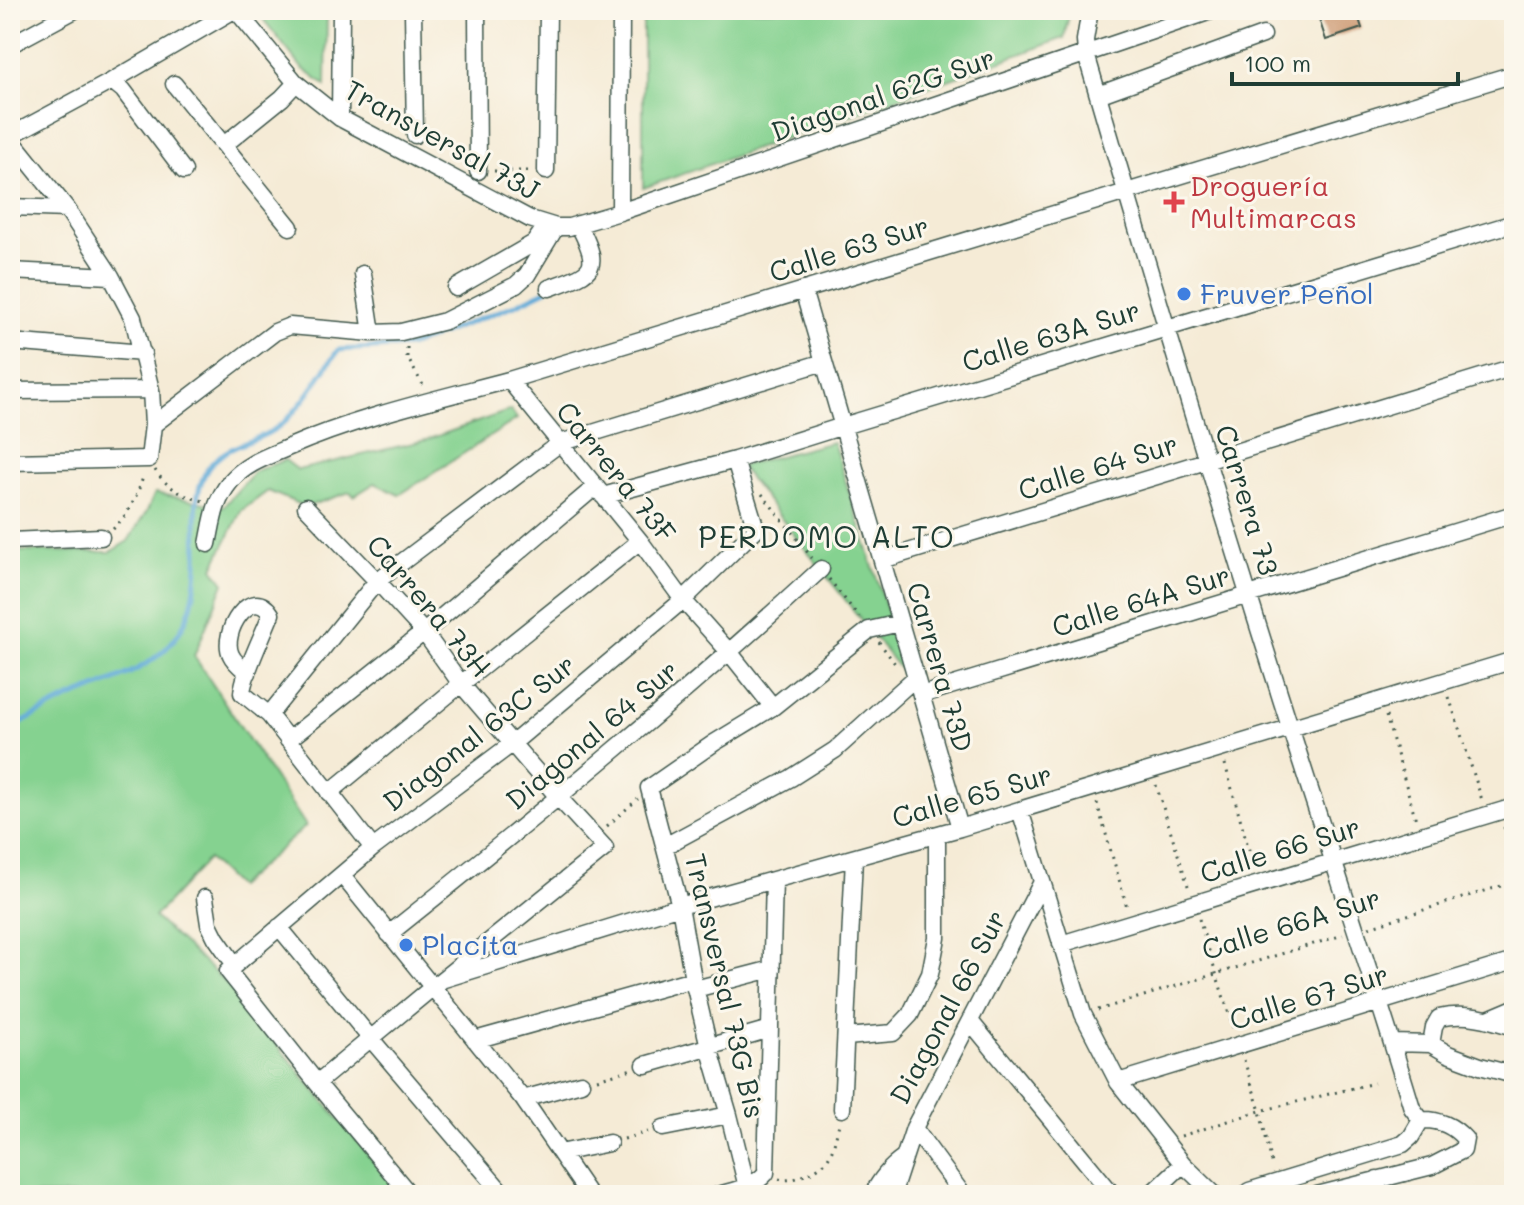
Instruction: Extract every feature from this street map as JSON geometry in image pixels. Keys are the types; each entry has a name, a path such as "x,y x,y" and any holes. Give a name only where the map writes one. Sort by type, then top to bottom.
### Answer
{"street":[{"path":"10,45 75,10"},
{"path":"10,462 149,459 153,425 151,390 133,318 111,276 67,209 10,137 235,10"},
{"name":"Transversal 73J","path":"235,10 296,83 340,118 530,219 562,226"},
{"path":"340,118 341,10"},
{"path":"413,10 415,135"},
{"path":"477,10 478,171"},
{"path":"546,171 548,10"},
{"path":"620,212 621,10"},
{"name":"Carrera 73","path":"1090,10 1086,54 1125,192 1290,728 1412,1108 1421,1120"},
{"name":"Diagonal 62G Sur","path":"562,226 620,212 1214,10"},
{"path":"1098,95 1263,35"},
{"name":"Calle 63 Sur","path":"217,502 232,480 253,462 315,435 509,380 1514,74"},
{"path":"112,81 123,90 184,171"},
{"path":"224,145 296,83"},
{"path":"174,84 290,227"},
{"path":"10,207 67,209"},
{"name":"Calle 63A Sur","path":"599,491 735,460 1514,223"},
{"path":"456,288 562,226"},
{"path":"549,288 582,276 590,270 592,262 590,251 562,226"},
{"path":"153,425 275,332 290,326 372,333 401,332 445,321 516,285 527,275 562,226"},
{"path":"10,271 111,276"},
{"path":"363,274 372,333"},
{"name":"Carrera 73D","path":"803,290 960,828"},
{"path":"10,342 143,353"},
{"path":"269,715 377,581 560,443 824,362"},
{"name":"Calle 64 Sur","path":"882,560 1514,367"},
{"name":"Carrera 73F","path":"509,380 640,541 683,600 773,707"},
{"path":"10,391 151,390"},
{"name":"Diagonal 63C Sur","path":"231,968 373,848 513,743 683,600 756,529 735,460"},
{"path":"288,740 599,491"},
{"path":"208,544 217,502"},
{"name":"Carrera 73H","path":"306,507 424,632 461,684 600,842"},
{"name":"Calle 64A Sur","path":"921,695 1514,514"},
{"path":"10,541 101,537"},
{"path":"329,793 640,541"},
{"name":"Diagonal 64 Sur","path":"389,934 559,798 730,653 821,569"},
{"path":"649,788 773,707 869,630 900,623"},
{"name":"Calle 65 Sur","path":"438,983 680,906 937,835 1514,660"},
{"path":"248,673 242,693 269,715 373,848"},
{"path":"665,846 791,778 835,750 916,677"},
{"name":"Transversal 73G Bis","path":"649,788 680,906 709,1047 748,1191"},
{"path":"1020,810 1083,1014 1118,1082 1164,1142 1215,1195"},
{"name":"Calle 66 Sur","path":"1061,944 1500,811"},
{"path":"846,1037 893,1033 910,1015 930,974 937,938 937,835"},
{"path":"317,1083 600,842"},
{"path":"842,1109 854,858"},
{"path":"342,875 389,934 438,983 475,1040 523,1099 589,1195"},
{"path":"718,1195 748,1191 766,1173 774,880"},
{"name":"Diagonal 66 Sur","path":"892,1195 914,1128 1042,882"},
{"path":"205,898 209,924 231,968 317,1083 410,1195"},
{"path":"279,927 504,1195"},
{"name":"Calle 67 Sur","path":"1118,1082 1514,961"},
{"path":"475,1040 694,984 772,969"},
{"path":"1488,1019 1514,1008"},
{"path":"1431,1044 1439,1018 1456,1014 1514,1027"},
{"path":"970,1021 1113,1195"},
{"path":"645,1065 770,1029"},
{"path":"1392,1043 1431,1044 1480,1066 1514,1075"},
{"path":"523,1099 581,1083"},
{"path":"663,1128 729,1115"},
{"path":"1249,1191 1403,1144 1421,1120 1431,1119 1456,1129 1465,1139 1463,1150 1432,1166 1392,1177 1380,1187 1317,1195"},
{"path":"914,1128 963,1195"},
{"path":"560,1153 609,1143"},
{"name":"Diagonal 66 Sur","path":"872,1195 883,1175 905,1157"},
{"path":"1150,1195 1183,1164"}],"path":[{"path":"478,171 546,171"},
{"path":"407,357 432,401"},
{"path":"149,459 158,475 172,488 193,499 217,502"},
{"path":"101,537 127,515 137,497 149,459"},
{"path":"1444,681 1500,811 1514,859"},
{"path":"1381,700 1421,835"},
{"path":"1221,749 1258,884"},
{"path":"1151,770 1260,1111 1277,1183"},
{"path":"600,842 649,788"},
{"path":"1093,788 1131,922"},
{"name":"Calle 66A Sur","path":"1083,1014 1514,882"},
{"path":"581,1083 645,1065"},
{"path":"1164,1142 1260,1111 1374,1083"},
{"path":"766,1173 784,1181 803,1177 826,1161 842,1109"},
{"path":"609,1143 663,1128"}],"green space":[{"path":"256,10 327,10 326,86 302,68"},
{"path":"643,10 1070,10 1064,38 643,188"},
{"path":"511,410 517,419 399,495 375,483 354,496 350,492 306,507 268,491 241,511 213,568 224,583 194,656 306,826 237,887 208,859 154,917 224,981 402,1195 10,1195 10,551 110,552 128,541 155,493 223,507 255,471 285,460 298,470 426,440"},
{"path":"833,442 910,682 740,466"}],"building":[{"path":"1316,10 1356,10 1362,28 1326,40"}],"waterway":[{"path":"10,729 141,667 159,655 174,639 186,620 194,596 198,492 207,470 223,454 283,423 306,397 338,350 410,346 546,290"}],"place":[{"name":"Droguería Multimarcas","path":"1174,202"},
{"name":"Fruver Peñol","path":"1184,294"},
{"name":"Placita","path":"406,945"}],"district":[{"name":"PERDOMO ALTO","path":"827,538"}]}
